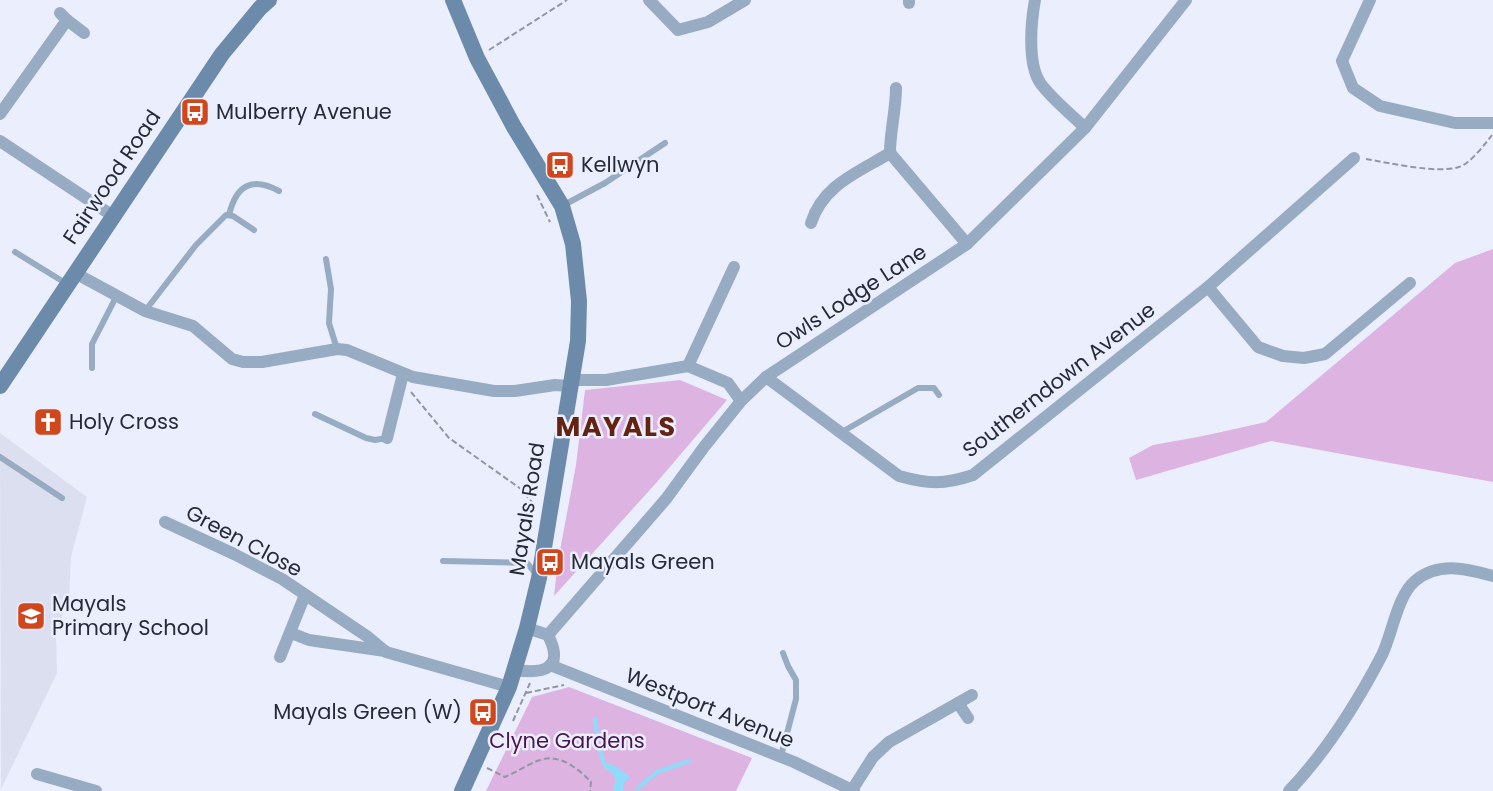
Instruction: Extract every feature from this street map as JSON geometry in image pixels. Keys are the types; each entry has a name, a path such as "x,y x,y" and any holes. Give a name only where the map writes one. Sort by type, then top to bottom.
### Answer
{"main road":[{"name":"Mayals Road","path":"453,0 477,58 514,127 562,206 573,244 579,301 578,341 539,578 509,687 462,791"},
{"name":"Fairwood Road","path":"0,386 222,54 259,3"}],"street":[{"path":"649,0 678,30 708,22 746,0"},
{"path":"1035,0 1030,26 1033,59 1039,82 1085,128"},
{"name":"Owls Lodge Lane","path":"548,635 666,499 741,402 766,377 967,244 1085,128 1186,0"},
{"path":"1370,0 1342,61 1353,88 1380,106 1455,123 1493,123"},
{"path":"0,114 63,17 84,33"},
{"path":"896,88 896,105 890,129 890,153 967,244"},
{"path":"0,141 113,216"},
{"path":"811,223 818,205 833,188 890,153"},
{"name":"Southerndown Avenue","path":"766,377 899,476 925,483 951,483 973,475 1208,287 1354,158"},
{"path":"688,366 734,267"},
{"path":"72,278 155,316 181,321 192,326 232,359 243,362 262,362 337,349 347,350 408,376 494,391 514,391 606,380 688,366 729,383 741,402"},
{"path":"1208,287 1258,347 1283,356 1304,358 1325,354 1410,284"},
{"path":"387,438 408,376"},
{"name":"Green Close","path":"165,522 282,579 368,637 386,652"},
{"path":"1289,791 1304,776 1360,694 1383,653 1403,598 1414,581 1438,568 1462,567 1493,576"},
{"name":"Green Close","path":"280,657 305,595"},
{"path":"515,670 534,672 544,670 550,664 555,649 548,635 527,628"},
{"name":"Green Close","path":"291,633 309,640 386,652 509,687"},
{"name":"Westport Avenue","path":"550,664 780,757 853,790"},
{"path":"853,790 873,757 890,742 972,695"},
{"path":"958,703 968,718"},
{"path":"37,774 96,791"}],"lane":[{"path":"562,206 605,183 664,143"},
{"path":"229,215 234,197 246,186 260,183 279,191"},
{"path":"145,311 196,245 226,214 254,230"},
{"path":"15,252 72,278"},
{"path":"326,259 331,289 329,323 337,349"},
{"path":"92,368 92,344 116,297"},
{"path":"842,432 918,388 934,388 939,395"},
{"path":"315,414 366,438 375,440 387,438"},
{"path":"0,457 62,498"},
{"path":"442,561 527,563 539,578"},
{"path":"780,757 796,699 796,680 783,653"}],"path":[{"path":"477,58 567,0"},
{"path":"1354,158 1426,168 1460,167 1482,149 1493,134"},
{"path":"408,376 409,391 449,438 521,489 536,507"},
{"path":"526,693 573,685 577,675"},
{"path":"484,767 505,777 542,759 555,759 581,771 591,782 590,791"}],"shaded area":[{"name":"Mayals Primary School","path":"0,433 87,497 71,557 69,597 56,635 57,673 1,789"}],"green space":[{"path":"1493,249 1493,482 1271,441 1136,480 1129,458 1153,445 1266,422 1455,263"},
{"path":"680,380 727,400 554,596 558,561 576,465 585,390"},
{"name":"Clyne Gardens","path":"569,687 752,758 736,791 486,791 532,697"}],"water":[{"path":"603,761 617,767 630,777 623,784 623,791 614,791 615,777 603,766"}],"waterway":[{"path":"595,719 603,761"},
{"path":"638,788 657,772 689,761"}],"place":[{"name":"Mulberry Avenue","path":"195,112"},
{"name":"Kellwyn","path":"560,165"},
{"name":"Holy Cross","path":"48,422"},
{"name":"Mayals Green","path":"550,562"},
{"name":"Mayals Primary School","path":"31,616"},
{"name":"Mayals Green (W)","path":"483,712"}],"district":[{"name":"MAYALS","path":"616,427"}]}
